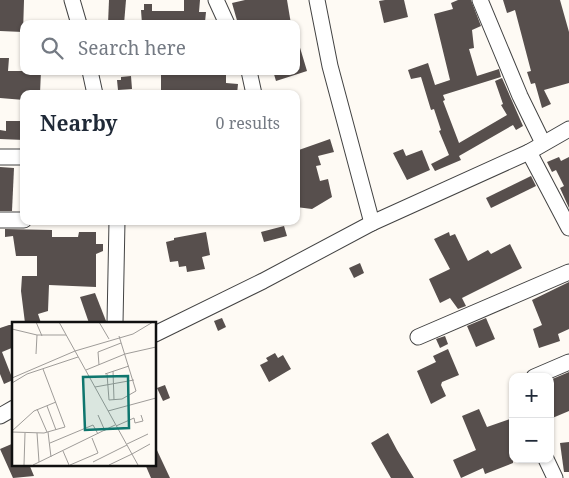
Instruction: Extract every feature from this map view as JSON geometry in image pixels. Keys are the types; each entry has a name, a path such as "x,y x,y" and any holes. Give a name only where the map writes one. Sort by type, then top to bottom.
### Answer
{"street":[{"path":"72,0 78,20"},
{"path":"216,0 225,20"},
{"path":"317,0 330,66 372,223"},
{"path":"480,0 520,96 543,143"},
{"path":"91,75 95,90"},
{"path":"250,75 253,90"},
{"path":"156,334 263,281 372,223 529,152 569,129"},
{"path":"529,152 569,228"},
{"path":"0,157 20,157"},
{"path":"0,220 20,220"},
{"path":"115,322 117,225"},
{"path":"418,337 569,272"},
{"path":"543,373 569,362"},
{"path":"0,416 12,409"},
{"path":"548,463 555,478"}],"building":[{"path":"0,0 24,0 23,20 20,20 20,32 0,31"},
{"path":"109,0 126,0 124,20 108,20"},
{"path":"184,0 200,0 199,12 206,12 205,20 142,20 141,10 144,10 144,4 152,4 152,11 184,11"},
{"path":"245,0 287,0 290,20 237,20 232,3"},
{"path":"404,0 408,17 384,23 379,1"},
{"path":"458,0 471,0 481,26 472,30 474,48 469,49 477,76 499,69 501,77 443,95 445,100 443,101 459,143 507,115 501,105 503,104 495,81 502,78 523,126 516,130 513,125 459,156 461,160 435,171 431,164 449,155 439,131 441,130 434,109 431,110 421,77 411,79 408,70 428,63 435,85 450,80 434,14 453,9 451,3"},
{"path":"503,0 560,0 569,32 569,83 544,90 551,104 542,108 535,83 531,84 527,72 531,71 515,10 507,13"},
{"path":"300,48 307,71 300,73"},
{"path":"0,58 9,58 8,71 20,71 20,75 41,75 40,90 20,90 20,100 0,98"},
{"path":"161,75 226,75 226,83 238,84 237,90 161,90"},
{"path":"274,75 295,75 276,81"},
{"path":"131,76 132,89 118,90 117,80 121,80 121,77"},
{"path":"6,121 20,121 20,140 0,139 0,130 6,131"},
{"path":"330,139 334,152 318,156 321,165 316,166 320,181 328,179 332,197 312,209 300,208 300,150"},
{"path":"403,149 406,156 422,150 430,170 407,180 393,153"},
{"path":"559,157 561,161 569,157 569,208 560,188 564,186 556,170 552,172 547,162"},
{"path":"0,167 14,168 12,211 0,211"},
{"path":"531,176 536,186 491,208 486,198"},
{"path":"284,226 287,236 264,242 261,232"},
{"path":"5,229 52,230 52,237 78,237 79,232 96,232 96,244 103,244 103,251 96,254 96,287 49,285 48,311 38,314 41,322 25,322 21,291 22,276 37,276 37,256 16,256 13,236 5,237"},
{"path":"206,232 210,255 202,257 205,269 187,272 186,266 179,267 178,261 170,262 166,242 174,240 174,238"},
{"path":"449,232 450,236 455,234 468,261 488,250 491,254 510,244 522,268 462,298 466,306 458,309 450,298 440,303 429,279 450,269 434,239"},
{"path":"360,263 364,273 354,278 349,268"},
{"path":"569,282 569,329 558,334 560,341 539,348 533,329 542,325 532,300"},
{"path":"95,293 106,322 89,322 80,297"},
{"path":"222,318 226,327 218,331 214,321"},
{"path":"486,318 495,339 476,347 467,326"},
{"path":"12,325 12,348 2,352 12,380 4,384 0,374 0,328"},
{"path":"445,336 448,344 440,348 436,339"},
{"path":"448,349 459,375 442,382 441,385 446,396 431,404 417,371 436,362 433,356"},
{"path":"275,353 278,358 283,355 291,369 269,382 260,365 268,361 266,358"},
{"path":"569,372 569,411 554,417 554,378"},
{"path":"165,385 170,398 163,401 157,388"},
{"path":"479,409 487,427 509,419 509,463 513,463 485,474 483,468 461,478 453,460 476,450 462,416"},
{"path":"388,433 414,478 391,478 371,443"},
{"path":"569,442 569,472 564,472 560,443"},
{"path":"12,444 12,466 30,466 34,476 13,478 0,449"},
{"path":"156,448 170,478 151,478 146,466 156,466"}]}
